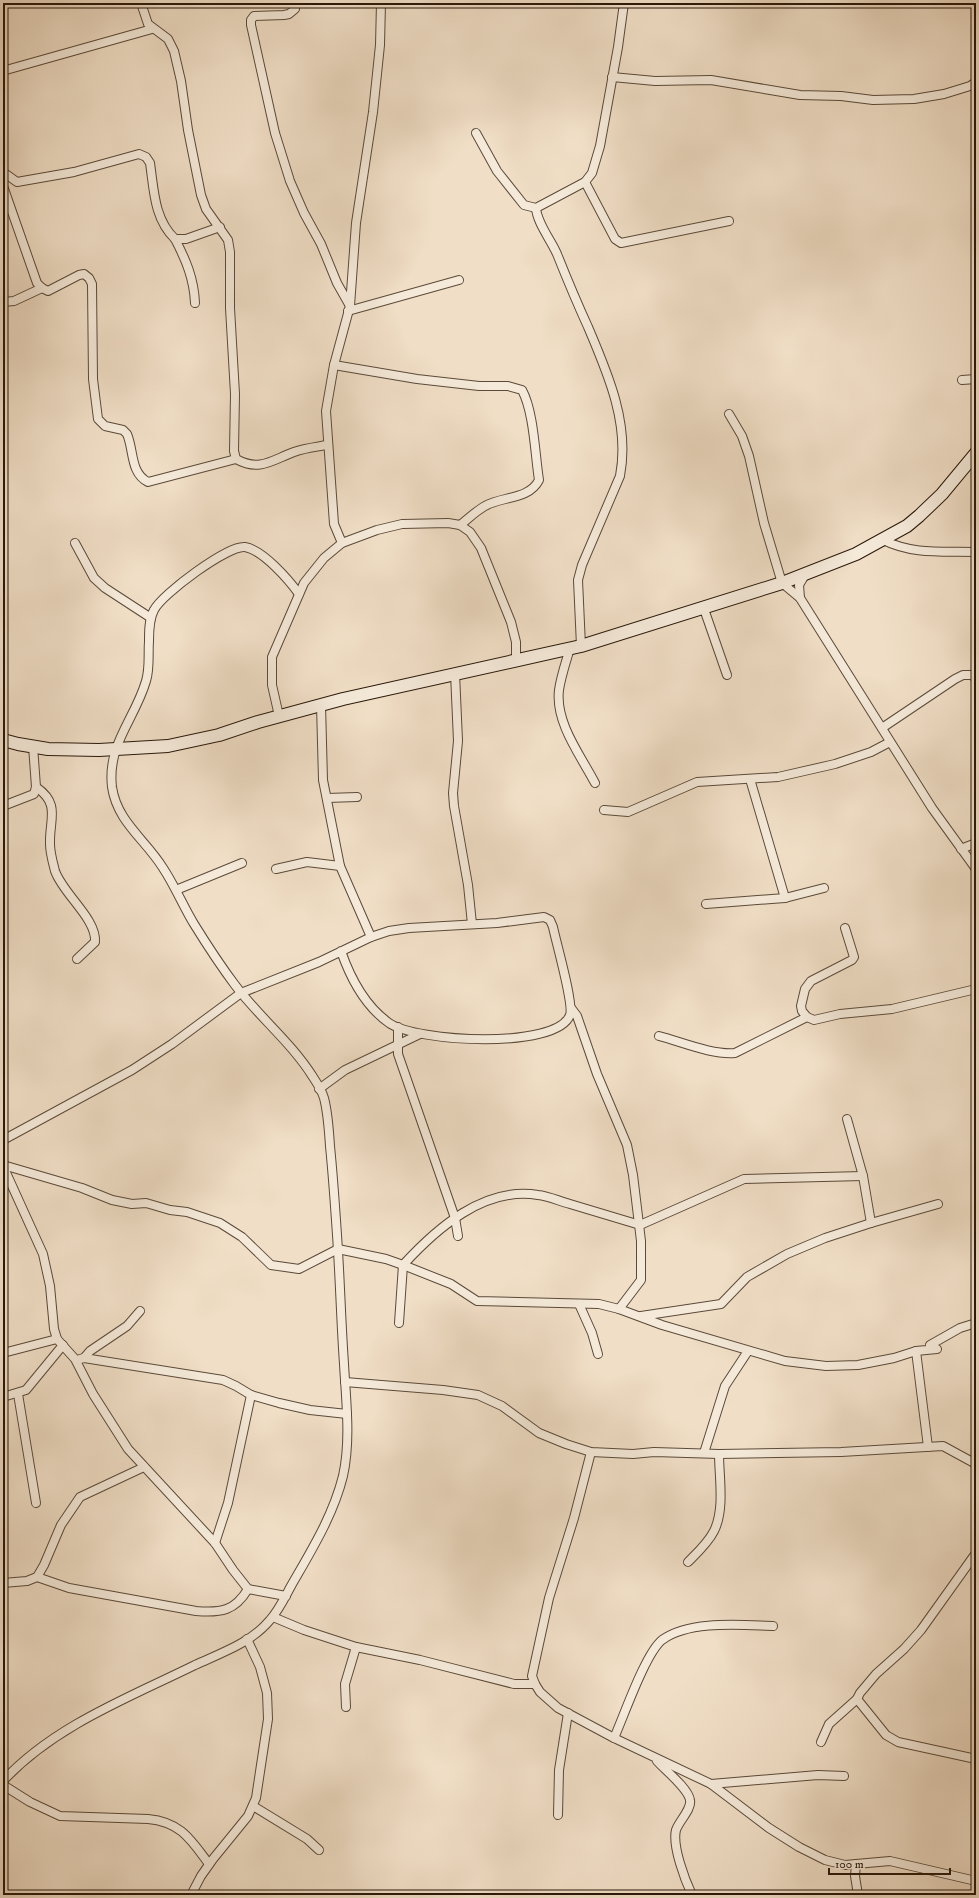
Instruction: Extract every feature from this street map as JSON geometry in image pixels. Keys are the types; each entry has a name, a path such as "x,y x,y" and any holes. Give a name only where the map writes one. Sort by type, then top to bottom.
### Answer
{"main road":[{"path":"3,740 55,749 114,750 168,746 219,735 321,704 516,659 576,647 704,609 806,576 856,554 883,540 920,516 942,494 976,453"}],"street":[{"path":"141,3 148,24 152,29 168,39 174,51 181,81 188,130 201,195 206,210 228,240 230,252 230,308 235,394 234,451 236,459"},
{"path":"295,3 295,9 289,14 254,16 251,20 251,24 275,133 290,181 349,308"},
{"path":"342,543 334,524 326,411 334,365 349,308 356,223 373,112 380,45 381,3"},
{"path":"476,133 497,171 524,205 536,208 585,182 592,173 600,146 624,3"},
{"path":"6,70 152,29"},
{"path":"612,77 655,81 711,80 800,95 841,96 873,100 914,99 944,94 970,86 976,82"},
{"path":"3,172 17,182 74,172 139,154 146,157 150,163 158,215 167,232 175,239 185,259 192,279 195,303"},
{"path":"585,182 615,239 621,244 729,221"},
{"path":"3,186 37,283 48,291 79,275 84,274 89,278 93,292 93,379 98,419 105,426 123,430 126,434 136,470 140,478 148,482 236,459 245,464 259,466 310,447 328,445"},
{"path":"536,208 536,215 551,240 611,382 618,410 621,432 623,462 620,476 582,565 578,580 576,647 559,691 559,704 566,732 595,783"},
{"path":"175,239 192,238 220,228"},
{"path":"349,308 459,280"},
{"path":"3,302 14,301 42,288"},
{"path":"334,365 417,379 479,386 508,386 522,390 526,398 530,415 539,480 536,487 528,493 486,505 460,526"},
{"path":"962,380 976,379"},
{"path":"729,414 742,436 749,456 764,522 782,583 800,598 932,808 976,869"},
{"path":"279,716 272,685 272,656 304,583 324,558 342,543 377,530 402,524 431,522 460,526 470,532 481,548 511,622 516,642 516,659"},
{"path":"883,540 899,548 926,552 976,552"},
{"path":"75,543 94,578 105,588 151,618"},
{"path":"3,1781 25,1759 42,1745 59,1734 118,1702 247,1640 262,1628 273,1617 310,1554 334,1506 343,1475 347,1446 347,1414 338,1249 329,1130 324,1097 313,1077 292,1048 241,993 193,922 162,865 128,827 119,810 112,786 114,750 141,696 149,673 151,618 153,611 161,600 178,585 236,548 246,547 255,551 280,572 299,594"},
{"path":"800,598 799,585 806,576"},
{"path":"704,609 727,675"},
{"path":"455,673 458,741 453,793 468,884 472,924"},
{"path":"882,728 955,679 963,675 972,674 976,679"},
{"path":"321,704 324,780 340,866 371,937"},
{"path":"604,810 628,812 697,782 778,776 835,764 871,752 890,742"},
{"path":"3,806 34,794 36,787 33,746"},
{"path":"750,779 785,898"},
{"path":"36,787 50,800 53,814 50,844 58,880 91,925 96,935 95,942 77,959"},
{"path":"327,798 357,798"},
{"path":"961,849 976,843"},
{"path":"276,869 307,862 340,866"},
{"path":"176,890 242,863"},
{"path":"706,904 785,898 824,888"},
{"path":"3,1140 132,1070 172,1044 214,1011 241,993 319,962 341,951 371,937 389,931 409,928 497,923 544,917 550,920 571,1014 566,1023 545,1034 516,1037 464,1039 420,1034 389,1023 358,990 341,951"},
{"path":"845,928 854,957 845,964 810,980 805,988 801,1006 802,1011 807,1017 814,1020 840,1014 892,1010 976,989"},
{"path":"570,1007 577,1016 597,1074 627,1145 633,1175 640,1226 640,1280 619,1308"},
{"path":"659,1036 726,1054 735,1053 807,1017"},
{"path":"398,1027 398,1054 455,1218 458,1236"},
{"path":"319,1089 345,1070 420,1034"},
{"path":"847,1119 863,1176 871,1223"},
{"path":"3,1166 82,1188 112,1200 132,1204 146,1203 170,1210 187,1212 220,1224 242,1236 271,1265 299,1269 338,1249 386,1259 403,1265 451,1284 477,1300 599,1304 619,1308 638,1317 784,1361 826,1366 858,1365 894,1358 916,1350 937,1349 930,1345 960,1328 976,1324"},
{"path":"3,1166 43,1254 50,1286 54,1329 60,1342 80,1359 109,1420 128,1449 215,1543 239,1579 248,1589 286,1596"},
{"path":"399,1322 403,1265 415,1251 455,1218 494,1199 513,1195 538,1195 640,1226 744,1179 863,1176"},
{"path":"638,1317 721,1304 747,1277 763,1266 787,1254 825,1238 938,1204"},
{"path":"579,1304 592,1334 598,1354"},
{"path":"80,1359 126,1326 140,1311"},
{"path":"3,1353 60,1342"},
{"path":"3,1397 18,1394 26,1390 60,1342"},
{"path":"916,1350 928,1447"},
{"path":"704,1453 725,1386 748,1351"},
{"path":"80,1359 224,1380 251,1395 288,1406 347,1414"},
{"path":"345,1382 443,1390 478,1395 502,1406 539,1433 591,1452 632,1454 654,1452 719,1454 841,1452 943,1446 976,1464"},
{"path":"18,1394 36,1503"},
{"path":"215,1543 228,1503 251,1395"},
{"path":"591,1452 574,1518 548,1598 532,1676 540,1692 558,1708 654,1758 711,1784 743,1810 799,1847 825,1860 845,1865 890,1861 976,1881"},
{"path":"688,1562 705,1545 714,1530 718,1516 719,1454"},
{"path":"3,1583 27,1581 37,1577 44,1565 61,1525 80,1498 144,1467"},
{"path":"821,1742 829,1724 857,1699 860,1693 876,1674 904,1649 921,1630 976,1553"},
{"path":"37,1577 69,1588 196,1611 213,1612 232,1608 243,1598 248,1589"},
{"path":"273,1617 304,1630 356,1647 426,1661 514,1684 535,1684"},
{"path":"614,1738 645,1662 661,1641 673,1634 693,1629 728,1625 773,1626"},
{"path":"191,1895 210,1864 248,1816 256,1798 268,1719 267,1693 262,1674 247,1640"},
{"path":"346,1707 345,1684 356,1647"},
{"path":"857,1699 886,1735 898,1742 976,1760"},
{"path":"558,1815 559,1770 568,1713"},
{"path":"654,1758 679,1784 690,1799 691,1804 676,1830 676,1837 682,1869 692,1895"},
{"path":"711,1784 818,1775 844,1776"},
{"path":"3,1784 30,1802 60,1816 148,1819 161,1820 172,1824 181,1829 210,1864"},
{"path":"253,1806 307,1839 319,1850"},
{"path":"856,1864 858,1895"}]}
